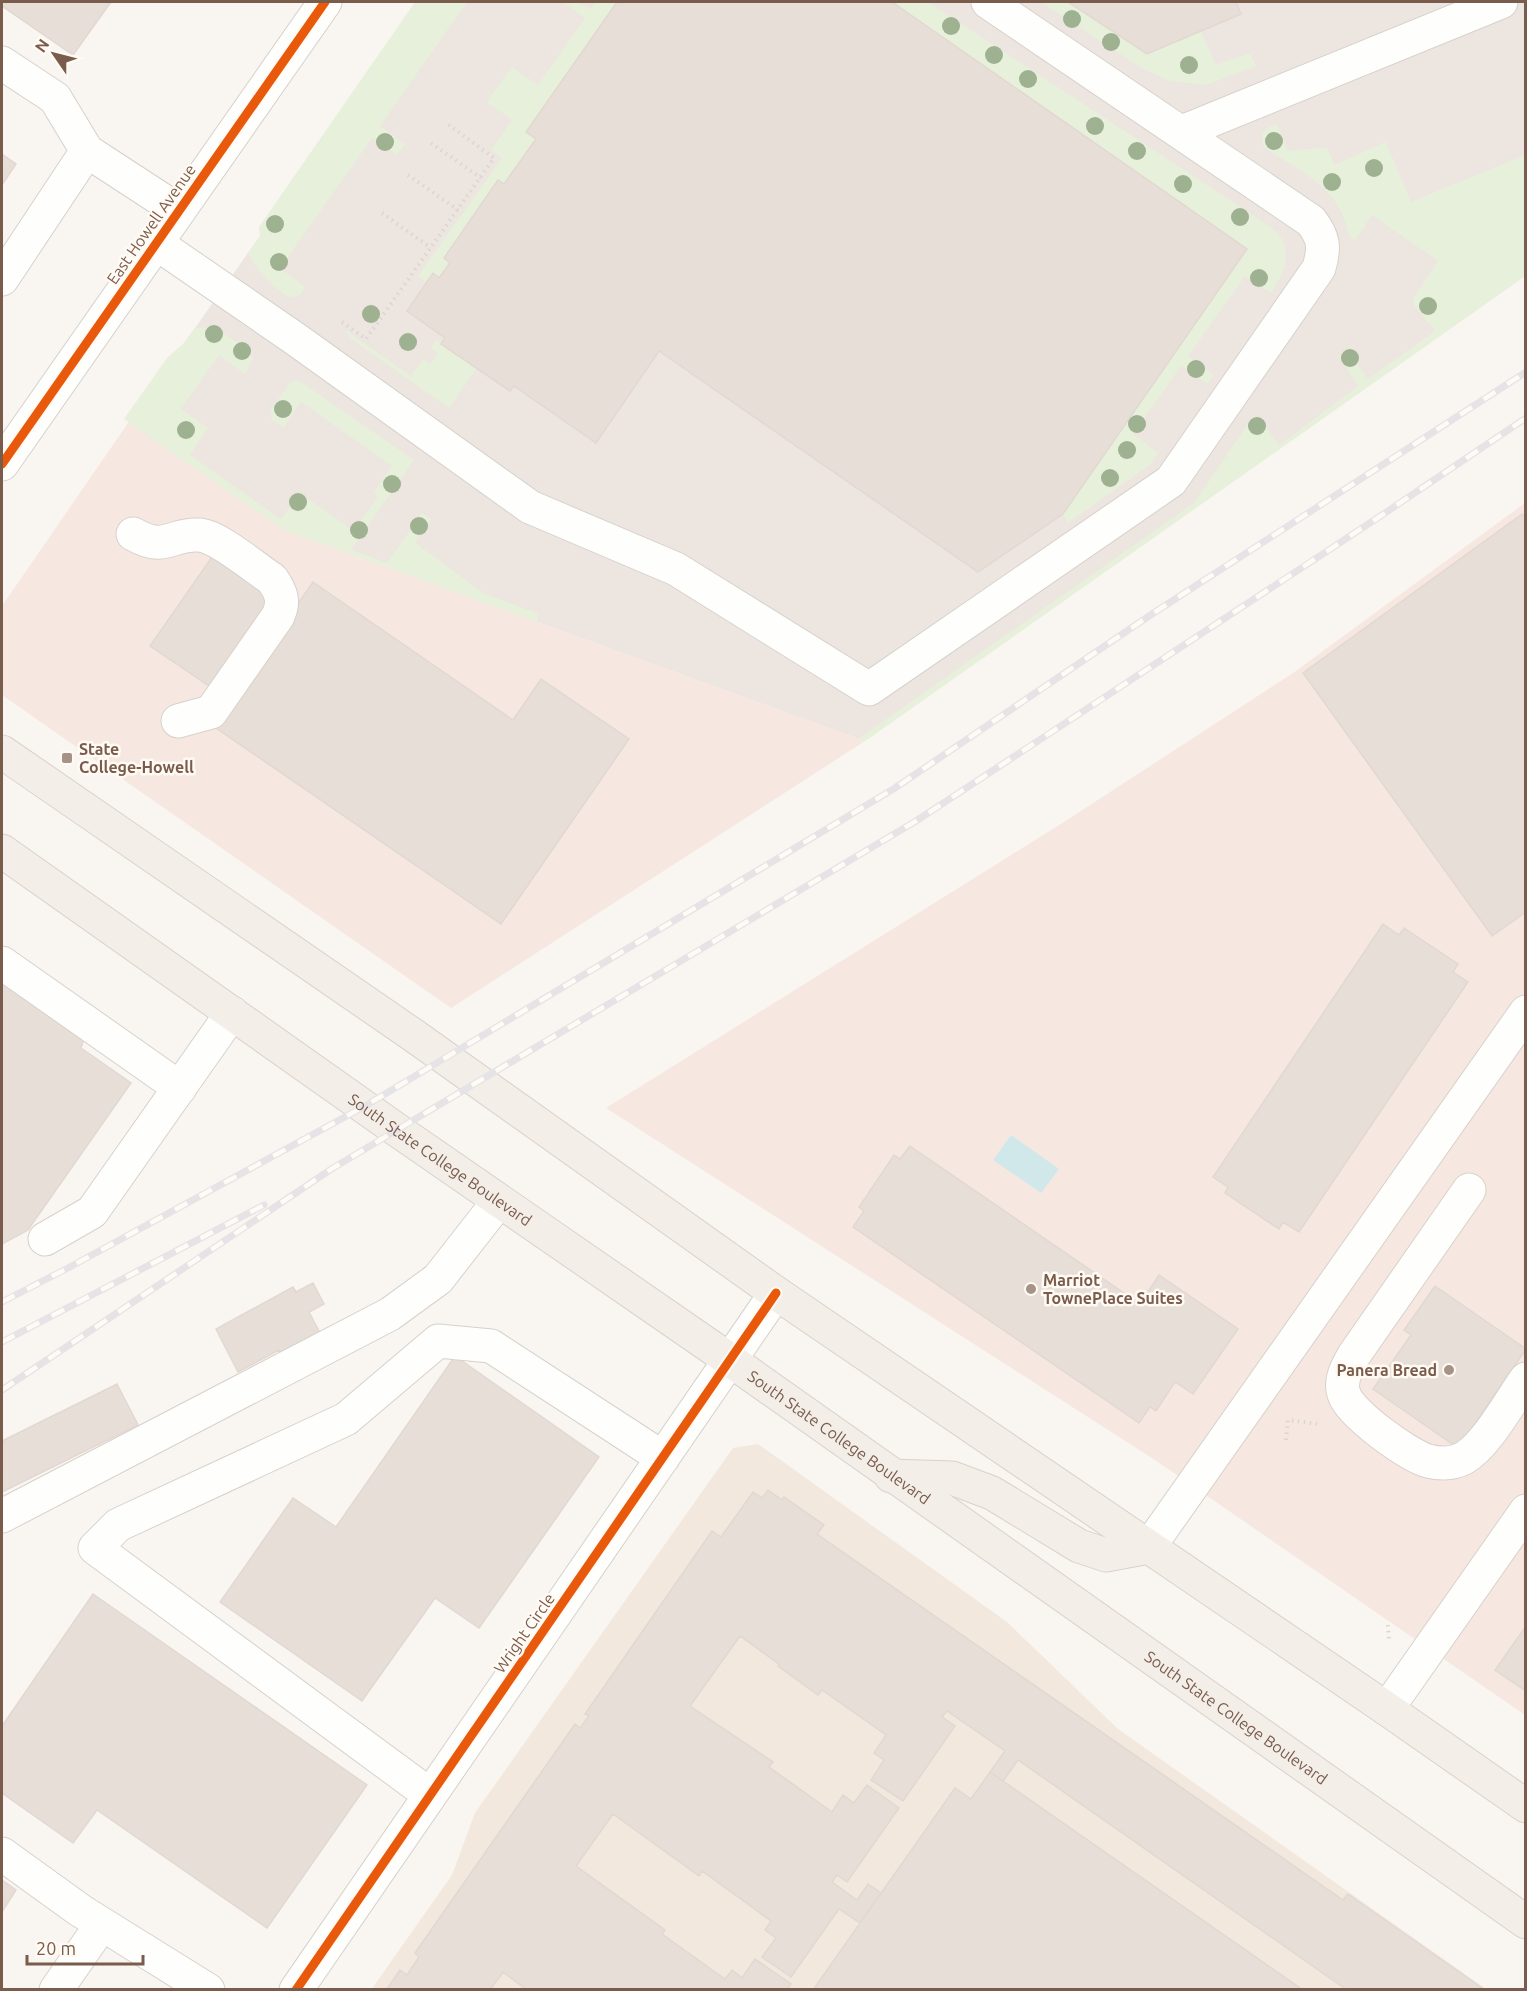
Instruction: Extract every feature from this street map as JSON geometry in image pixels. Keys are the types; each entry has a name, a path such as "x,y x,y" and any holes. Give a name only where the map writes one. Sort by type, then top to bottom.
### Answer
{"main road":[{"path":"2,752 429,1046 776,1293 1526,1806"},
{"name":"South State College Boulevard","path":"2,851 499,1201 730,1360 891,1476 1526,1922"},
{"path":"891,1476 952,1478 992,1493 1079,1546 1106,1555 1149,1547"}],"street":[{"name":"East Howell Avenue","path":"2,464 326,2"},
{"path":"156,243 294,338 530,507 676,569 869,689 1171,481 1319,268 1324,250 1319,231 1311,221 988,2"},
{"path":"1182,132 1501,2"},
{"path":"2,63 55,98 87,151 179,211"},
{"path":"2,279 87,151"},
{"path":"133,534 147,541 161,543 188,536 209,537 272,579 279,588 282,598 278,616 211,712 178,721"},
{"path":"2,963 180,1088"},
{"path":"1149,1547 1526,1012"},
{"path":"45,1239 92,1212 232,1013"},
{"path":"1469,1190 1354,1355 1346,1369 1342,1384 1343,1394 1350,1406 1373,1427 1411,1453 1428,1461 1454,1462 1476,1449 1526,1379"},
{"path":"2,1516 390,1314 438,1279 499,1201"},
{"name":"Wright Circle","path":"296,1989 776,1293"},
{"path":"430,1795 95,1548 118,1525 346,1419 438,1341 491,1346 663,1458"},
{"path":"1387,1709 1526,1511"},
{"path":"2,1854 102,1923 208,1989"},
{"path":"56,1989 102,1923"}],"path":[{"path":"342,322 366,339 494,158 446,123"},
{"path":"431,143 480,178"},
{"path":"408,175 458,210"},
{"path":"382,213 431,248"},
{"path":"1388,1625 1389,1641"}],"shaded area":[{"path":"425,2 1525,2 1525,276 865,741 284,530 128,423"},
{"path":"128,423 284,530 865,741 451,1008 2,695 2,606"},
{"path":"1525,503 1525,1715 1155,1460 606,1108 1064,822 1293,673"},
{"path":"758,1444 1007,1622 1118,1729 1486,1989 371,1990 452,1875 475,1813 733,1448"}],"green space":[{"path":"415,2 467,2 380,126 405,144 397,155 372,138 280,268 305,287 299,296 288,297 265,278 248,253 260,236 259,227"},
{"path":"563,2 579,2 590,9 596,2 617,2 526,132 536,139 504,184 498,180 444,258 450,263 439,278 433,273 427,282 418,276 502,158 491,150 512,120 487,102 512,67 538,85 585,18"},
{"path":"892,2 928,2 1271,227 1284,243 1286,259 1284,267 1271,293 1245,276 1188,356 1214,375 1207,384 1181,366 1133,434 1158,453 1151,464 1068,523 1063,514 1246,249"},
{"path":"1041,2 1068,2 1147,54 1201,31 1216,65 1250,53 1256,66 1206,85 1170,81 1143,69"},
{"path":"1277,124 1288,151 1327,147 1334,165 1386,142 1411,202 1525,155 1525,276 865,741 858,739 1194,503 1252,418 1258,417 1261,420 1279,445 1358,386 1341,360 1350,353 1368,379 1435,331 1414,305 1413,299 1438,261 1372,215 1355,240 1349,236 1345,219 1329,193 1306,174 1265,148 1262,136 1269,128"},
{"path":"195,328 210,328 221,333 241,345 253,359 245,374 219,355 181,409 208,428 190,455 281,519 300,493 354,531 378,496 374,492 392,466 301,402 284,427 272,420 270,411 290,383 295,380 301,382 414,460 351,550 387,563 422,513 431,519 415,543 485,594 537,613 538,622 284,530 124,419 167,358 183,344"},
{"path":"345,330 411,376 423,359 430,364 438,353 431,348 436,340 477,368 449,408 350,338"}],"water":[{"path":"1011,1135 1059,1169 1041,1193 993,1160"}],"building":[{"path":"2,2 111,2 73,55 2,6"},
{"path":"617,2 892,2 1247,249 1063,514 978,572 659,351 596,443 514,386 510,391 441,344 445,338 407,311 433,273 439,278 450,263 444,258 498,180 504,184 536,139 526,132"},
{"path":"1068,2 1236,2 1241,14 1147,54"},
{"path":"2,154 16,164 2,185"},
{"path":"1522,514 1526,519 1526,912 1492,936 1303,673"},
{"path":"214,554 265,591 270,613 215,690 150,646"},
{"path":"313,582 513,720 541,679 629,739 501,924 213,726"},
{"path":"1383,924 1399,935 1404,928 1458,964 1453,972 1468,982 1299,1232 1283,1222 1279,1229 1225,1193 1228,1187 1213,1177"},
{"path":"2,974 84,1038 81,1048 131,1083 28,1230 2,1244"},
{"name":"Marriot TownePlace Suites","path":"910,1146 1140,1304 1159,1275 1238,1329 1193,1394 1175,1382 1156,1411 1150,1407 1139,1423 853,1227 864,1211 859,1207 894,1155 900,1159"},
{"path":"313,1283 324,1304 309,1312 320,1333 281,1354 279,1350 238,1372 216,1329 293,1287 296,1292"},
{"name":"Panera Bread","path":"1435,1286 1526,1349 1458,1448 1373,1389 1411,1335 1404,1330"},
{"path":"455,1356 599,1457 479,1628 435,1598 362,1701 220,1602 293,1498 336,1527"},
{"path":"117,1384 138,1425 2,1492 2,1441"},
{"path":"768,1490 782,1500 784,1497 824,1525 817,1534 1343,1900 1348,1894 1485,1990 1347,1990 1018,1760 1003,1781 990,1772 1005,1751 947,1711 942,1717 955,1726 903,1801 871,1780 884,1760 874,1753 886,1735 822,1690 818,1695 740,1636 690,1706 773,1762 769,1767 832,1812 843,1795 854,1803 867,1785 899,1808 847,1882 837,1875 832,1882 857,1900 868,1884 881,1893 860,1923 839,1909 791,1977 762,1957 776,1938 765,1930 771,1921 702,1871 699,1876 613,1814 576,1866 665,1930 662,1934 725,1979 732,1970 742,1978 755,1959 791,1984 787,1990 527,1990 503,1972 490,1990 386,1990 400,1970 407,1975 419,1957 415,1953 575,1724 580,1728 589,1716 585,1714 712,1531 721,1537 753,1492 762,1498"},
{"path":"93,1594 367,1785 267,1928 97,1810 73,1843 2,1793 2,1726"},
{"path":"1526,1626 1526,1691 1495,1670"},
{"path":"990,1772 1303,1990 813,1990 955,1788 971,1799"},
{"path":"2,1880 16,1890 2,1912"}],"railway":[{"path":"2,1302 365,1106 895,788 1152,614 1526,372"},
{"path":"2,1390 333,1168 916,821 1526,418"},
{"path":"2,1342 264,1205"}],"cycle path":[{"path":"2,464 325,2"},
{"path":"296,1990 776,1293"}],"place":[{"name":"State College-Howell","path":"67,758"},
{"name":"Marriot TownePlace Suites","path":"1031,1289"},
{"name":"Panera Bread","path":"1449,1370"}]}
